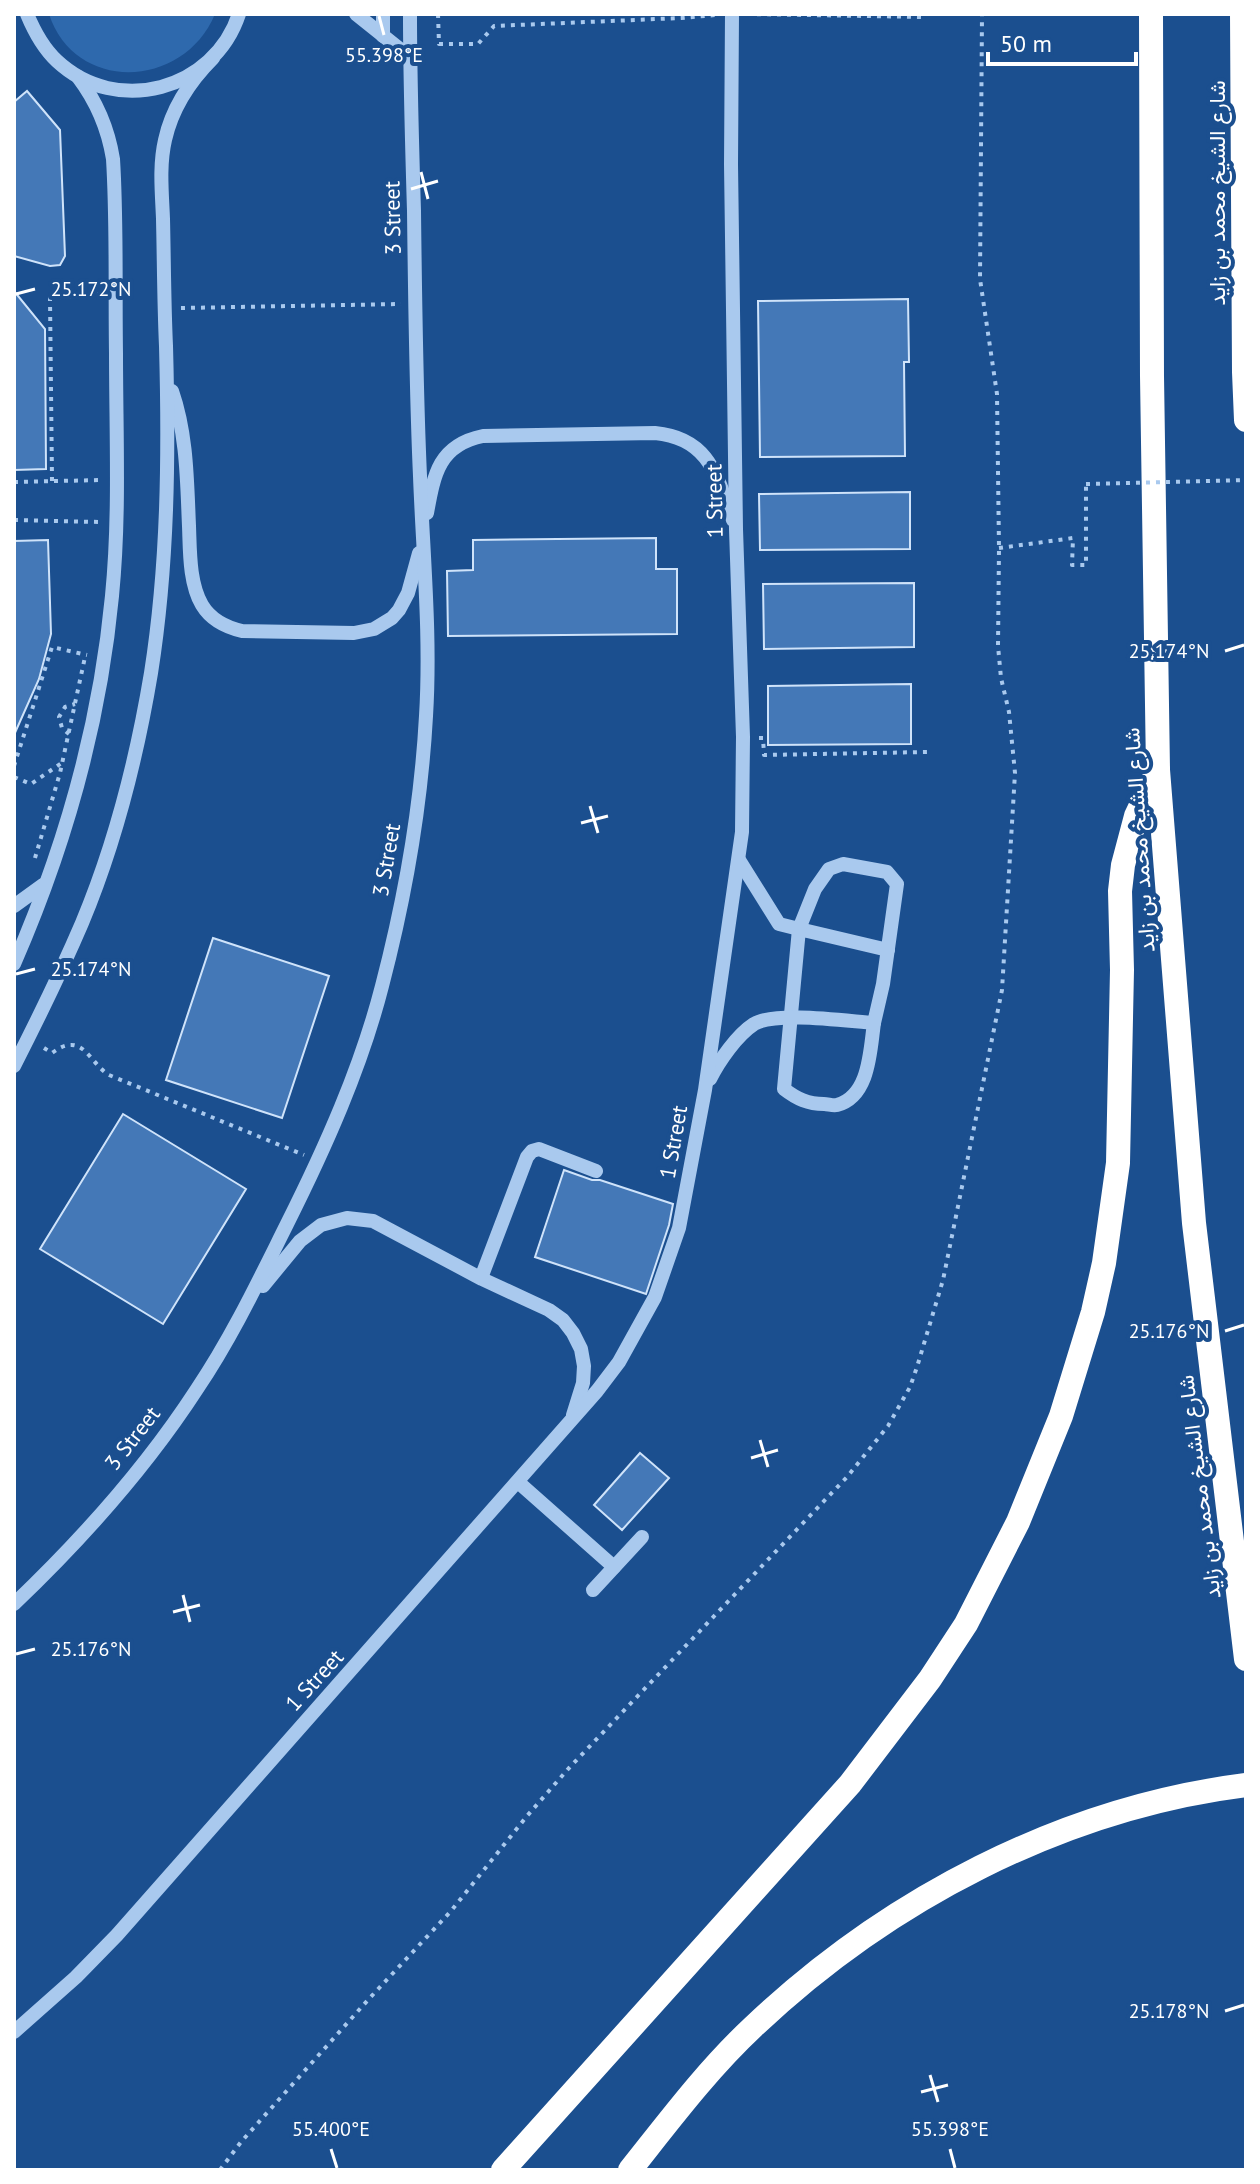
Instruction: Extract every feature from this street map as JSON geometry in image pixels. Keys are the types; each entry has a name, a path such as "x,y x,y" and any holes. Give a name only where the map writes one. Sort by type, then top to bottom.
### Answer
{"highway":[{"name":"شارع الشيخ محمد بن زايد","path":"1151,14 1158,770 1194,1223 1246,1659"},
{"name":"شارع الشيخ محمد بن زايد","path":"1242,14 1246,420"},
{"path":"503,2170 866,1763 930,1679 966,1624 1018,1522 1066,1402 1104,1263 1118,1150 1122,970 1120,891 1136,816 1158,770"},
{"path":"630,2170 691,2094 752,2028 818,1969 891,1917 968,1873 1049,1836 1134,1808 1246,1785"}],"street":[{"path":"14,1066 82,923 96,886 116,825 141,724 163,570 166,506 167,376 162,160 178,104 199,72 234,31 239,14"},
{"path":"356,14 411,58"},
{"path":"383,14 383,36"},
{"name":"3 Street","path":"14,1604 98,1515 165,1434 195,1392 247,1306 317,1160 355,1069 382,988 418,809 427,712 410,14"},
{"name":"1 Street","path":"14,2032 76,1977 117,1935 597,1391 625,1351 655,1297 668,1263 687,1192 705,1090 742,832 743,737 736,529 731,164 732,14"},
{"path":"26,15 39,40 56,61 78,77 104,87 132,91 160,88 186,79 213,58"},
{"path":"14,964 47,882 86,755 112,596 117,479 113,159 98,107 78,77"},
{"path":"167,376 181,422 197,594 207,612 223,624 242,631 354,633 374,629 392,618 408,593 439,465 453,448 472,438 655,433 677,437 697,448 711,465 736,529"},
{"path":"739,860 779,924 888,950"},
{"path":"843,864 887,872 897,884 888,950 865,1077 854,1094 837,1105 811,1104 794,1097 784,1089 799,929 815,889 829,869 843,864"},
{"path":"14,906 47,882"},
{"path":"705,1090 720,1060 755,1023 791,1017 874,1023"},
{"path":"481,1278 527,1157 532,1151 539,1149 596,1171"},
{"path":"247,1306 309,1232 321,1225 347,1218 373,1221 563,1320 581,1349 584,1366 583,1383 572,1419"},
{"path":"518,1482 614,1567"},
{"path":"593,1590 642,1537"}],"path":[{"path":"438,14 439,44 478,44 494,26 718,14"},
{"path":"747,14 924,17"},
{"path":"220,2170 251,2130 356,2012 451,1911 569,1768 847,1477 888,1426 910,1387 943,1280 1002,990 1015,773 998,646 997,394 980,279 982,14"},
{"path":"52,481 50,298 115,292"},
{"path":"164,308 415,303"},
{"path":"14,482 117,479"},
{"path":"999,548 1073,538 1072,565 1086,565 1086,484 1246,480"},
{"path":"14,520 116,523"},
{"path":"14,766 52,647 104,659"},
{"path":"35,858 63,762 86,655"},
{"path":"69,734 62,728 59,717 65,707 75,704"},
{"path":"743,737 763,738 764,755 927,752"},
{"path":"14,777 31,784 63,762"},
{"path":"44,1048 52,1053 65,1045 84,1048 109,1075 317,1160"}],"shaded area":[{"path":"49,14 215,14 200,39 180,57 156,68 130,72 105,69 82,58 62,40"}],"building":[{"path":"27,91 60,130 65,256 60,265 50,266 14,256 14,102"},
{"path":"14,291 45,329 46,469 14,470"},
{"path":"908,299 909,362 904,362 905,456 760,457 758,301"},
{"path":"910,492 910,549 760,550 759,494"},
{"path":"656,538 656,569 677,569 677,634 448,636 447,571 473,570 473,540"},
{"path":"48,540 51,634 39,679 14,735 14,541"},
{"path":"914,583 914,647 764,649 763,584"},
{"path":"911,684 911,744 768,745 768,686"},
{"path":"213,938 329,976 282,1118 166,1080"},
{"path":"123,1114 246,1189 163,1324 40,1249"},
{"path":"564,1170 673,1204 646,1294 535,1257"},
{"path":"640,1453 669,1478 622,1530 594,1505"}]}
